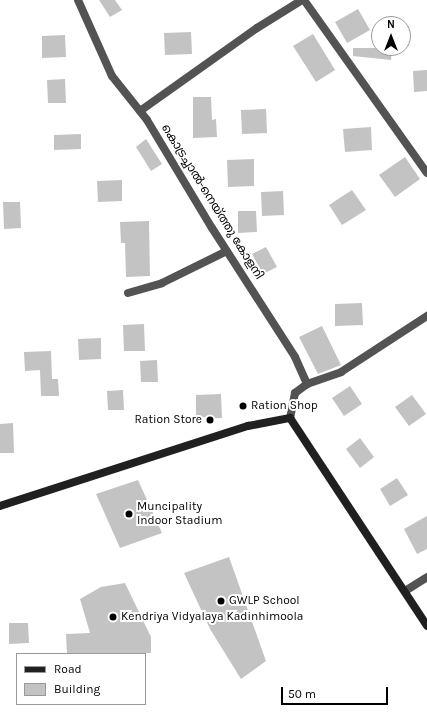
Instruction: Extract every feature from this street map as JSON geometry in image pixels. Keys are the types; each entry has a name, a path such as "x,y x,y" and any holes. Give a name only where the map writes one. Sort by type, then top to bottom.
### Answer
{"main road":[{"path":"0,506 248,426 290,418 427,626"}],"street":[{"name":"കൊട്രച്ചാൽ-നെയ്ത്തു കോളനി","path":"78,0 112,76 140,111 295,357 307,384"},
{"path":"140,111 257,28 303,0 427,173"},
{"path":"128,293 162,283 227,251"},
{"path":"290,418 295,393 307,384 341,372 427,316"},
{"path":"405,591 427,577"}],"building":[{"path":"99,0 115,0 122,10 110,17"},
{"path":"358,9 370,30 347,43 335,22"},
{"path":"191,32 192,54 165,55 164,33"},
{"path":"313,34 335,70 316,82 293,46"},
{"path":"65,35 66,57 42,58 42,36"},
{"path":"353,48 371,48 371,56 391,56 391,60 353,56"},
{"path":"427,70 427,91 414,92 413,71"},
{"path":"65,79 66,103 48,103 47,80"},
{"path":"193,97 211,97 212,120 216,119 217,137 193,138"},
{"path":"266,109 267,133 242,134 241,110"},
{"path":"371,127 372,150 345,152 343,129"},
{"path":"81,134 81,149 54,150 54,135"},
{"path":"146,139 162,164 151,171 136,147"},
{"path":"405,157 420,179 395,197 379,175"},
{"path":"254,159 254,186 228,187 227,160"},
{"path":"122,180 122,201 98,202 97,181"},
{"path":"352,190 366,210 342,225 329,205"},
{"path":"283,191 284,215 262,216 261,192"},
{"path":"3,202 20,202 21,228 4,229"},
{"path":"238,211 256,211 257,232 238,233"},
{"path":"149,221 150,276 126,277 125,243 121,243 120,222"},
{"path":"266,247 277,267 263,274 252,254"},
{"path":"362,303 363,325 335,326 335,304"},
{"path":"144,324 145,351 124,351 123,325"},
{"path":"322,326 341,365 318,374 299,337"},
{"path":"101,338 101,359 79,360 78,339"},
{"path":"51,351 52,379 58,379 59,396 41,396 40,370 25,371 24,352"},
{"path":"157,360 158,382 141,382 140,361"},
{"path":"350,386 362,404 344,416 332,398"},
{"path":"123,390 124,410 108,410 107,391"},
{"path":"221,394 222,418 196,419 196,395"},
{"path":"412,395 426,414 409,426 395,407"},
{"path":"13,423 14,453 0,453 0,424"},
{"path":"360,438 374,457 360,468 346,449"},
{"path":"397,478 408,495 390,506 380,489"},
{"name":"Muncipality Indoor Stadium","path":"138,480 162,533 120,548 96,494"},
{"path":"427,516 427,549 417,554 404,529"},
{"name":"GWLP School","path":"229,557 266,661 241,679 210,629 184,573"},
{"name":"Kendriya Vidyalaya Kadinhimoola","path":"125,583 151,637 151,653 67,653 66,634 90,633 80,599 101,587"},
{"path":"9,623 28,623 29,643 9,644"}],"place":[{"name":"Ration Shop","path":"243,406"},
{"name":"Ration Store","path":"210,420"},
{"name":"Muncipality Indoor Stadium","path":"129,514"},
{"name":"GWLP School","path":"221,601"},
{"name":"Kendriya Vidyalaya Kadinhimoola","path":"113,617"}]}
